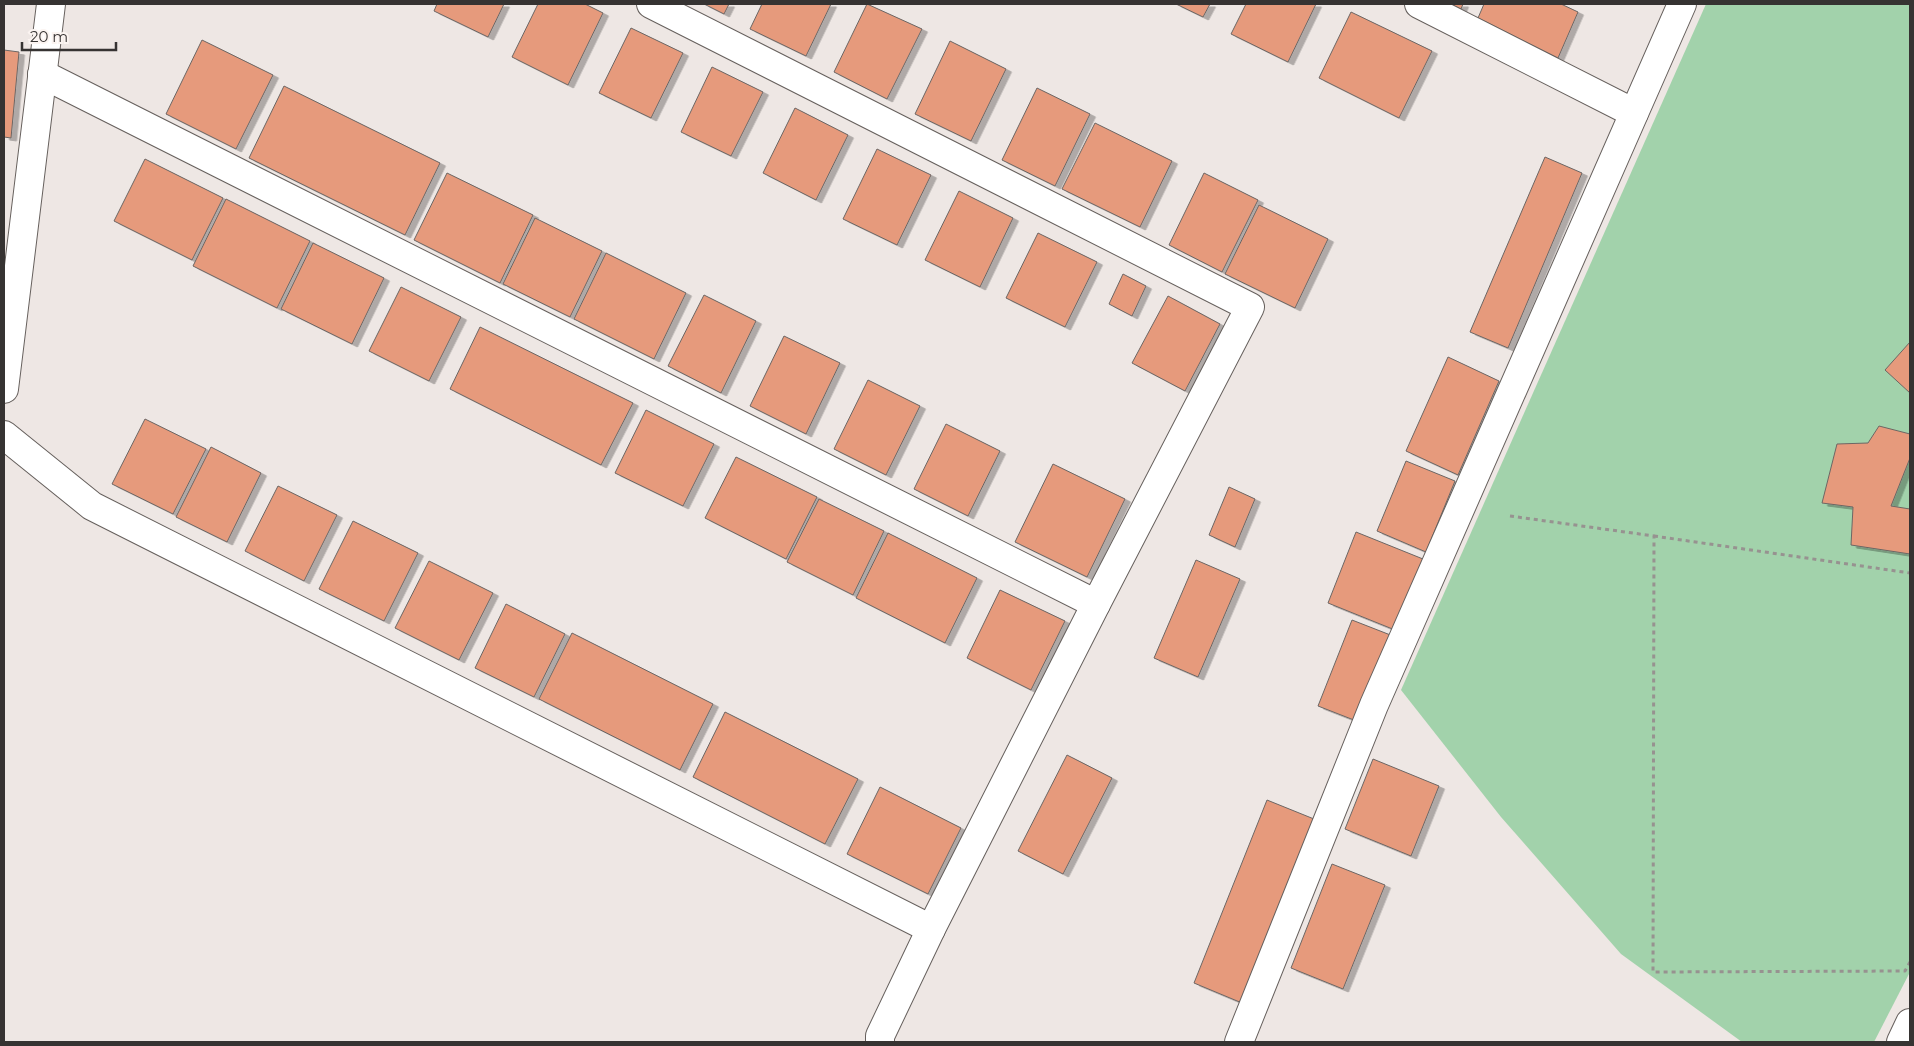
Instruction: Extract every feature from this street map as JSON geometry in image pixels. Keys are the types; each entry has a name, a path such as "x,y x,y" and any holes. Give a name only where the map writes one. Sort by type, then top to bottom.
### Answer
{"street":[{"path":"4,389 51,4"},
{"path":"651,4 1250,307 931,929 880,1036 880,1042"},
{"path":"1419,4 1634,113"},
{"path":"1239,1042 1374,705 1682,4"},
{"path":"42,74 1096,604"},
{"path":"4,435 92,506 931,929"},
{"path":"1901,1042 1910,1023"}],"path":[{"path":"1510,516 1910,573"},
{"path":"1654,536 1653,972 1905,971 1910,962"}],"green space":[{"path":"1706,4 1910,4 1910,972 1874,1042 1742,1042 1621,954 1501,817 1401,690"}],"building":[{"path":"437,4 504,4 488,37 434,11"},
{"path":"538,4 585,4 603,13 568,85 512,57"},
{"path":"704,4 729,4 724,14"},
{"path":"762,4 831,4 806,56 750,29"},
{"path":"867,4 922,29 887,99 834,72"},
{"path":"1176,4 1210,4 1203,17"},
{"path":"1246,4 1316,4 1288,62 1231,34"},
{"path":"1450,4 1463,4 1461,9"},
{"path":"1484,4 1561,4 1578,12 1558,58 1478,18"},
{"path":"1351,12 1432,51 1399,118 1319,78"},
{"path":"631,28 683,53 651,118 599,93"},
{"path":"202,40 273,75 236,149 166,114"},
{"path":"950,41 1006,69 971,141 915,114"},
{"path":"4,50 19,52 11,138 4,137"},
{"path":"712,67 763,92 731,156 681,132"},
{"path":"284,86 440,163 405,235 249,158"},
{"path":"1037,88 1090,114 1055,186 1002,160"},
{"path":"795,108 848,135 816,200 763,173"},
{"path":"1095,123 1172,161 1140,227 1062,189"},
{"path":"877,149 931,175 897,245 843,219"},
{"path":"1545,157 1582,173 1508,348 1470,332"},
{"path":"145,159 223,198 192,260 114,221"},
{"path":"447,173 533,215 500,283 414,240"},
{"path":"1204,173 1258,200 1222,272 1169,245"},
{"path":"959,191 1013,218 980,287 925,260"},
{"path":"226,199 310,241 277,308 193,266"},
{"path":"1259,205 1328,239 1295,308 1225,274"},
{"path":"535,218 602,251 570,317 503,284"},
{"path":"1038,233 1097,262 1065,327 1006,298"},
{"path":"313,243 384,278 352,344 281,309"},
{"path":"606,253 686,293 654,359 574,319"},
{"path":"1123,274 1146,286 1132,316 1109,304"},
{"path":"401,287 461,317 429,381 369,351"},
{"path":"704,295 756,321 721,393 668,366"},
{"path":"1168,296 1220,324 1185,391 1132,363"},
{"path":"480,327 633,403 601,465 450,389"},
{"path":"784,336 840,363 806,434 750,406"},
{"path":"1910,342 1910,393 1885,370"},
{"path":"1448,357 1499,381 1458,475 1406,451"},
{"path":"868,380 920,406 886,475 834,449"},
{"path":"646,410 714,444 683,506 615,473"},
{"path":"145,419 206,449 173,514 112,484"},
{"path":"946,424 1000,451 968,516 914,489"},
{"path":"1879,426 1910,434 1910,458 1891,506 1910,509 1910,554 1851,545 1853,507 1822,503 1837,444 1868,443"},
{"path":"211,447 261,473 227,542 176,517"},
{"path":"736,457 817,497 786,559 705,518"},
{"path":"1406,461 1455,481 1426,552 1377,531"},
{"path":"1053,464 1125,499 1087,577 1015,542"},
{"path":"278,486 337,515 304,581 245,551"},
{"path":"1229,487 1255,499 1235,547 1209,535"},
{"path":"819,499 884,531 853,595 787,562"},
{"path":"353,521 418,553 384,621 319,589"},
{"path":"1356,532 1423,559 1395,630 1328,603"},
{"path":"888,533 977,578 945,643 856,598"},
{"path":"1196,560 1240,579 1198,677 1154,658"},
{"path":"429,561 493,593 459,660 395,628"},
{"path":"1000,590 1065,621 1031,690 967,658"},
{"path":"506,604 565,634 534,697 475,668"},
{"path":"1352,620 1393,636 1359,722 1318,706"},
{"path":"572,633 713,704 680,770 539,699"},
{"path":"725,712 858,779 825,844 693,777"},
{"path":"1067,755 1112,778 1063,874 1018,851"},
{"path":"1373,759 1439,786 1411,856 1345,829"},
{"path":"880,787 961,828 928,894 847,854"},
{"path":"1267,800 1314,819 1242,1003 1194,983"},
{"path":"1332,864 1385,885 1343,989 1291,968"}]}
